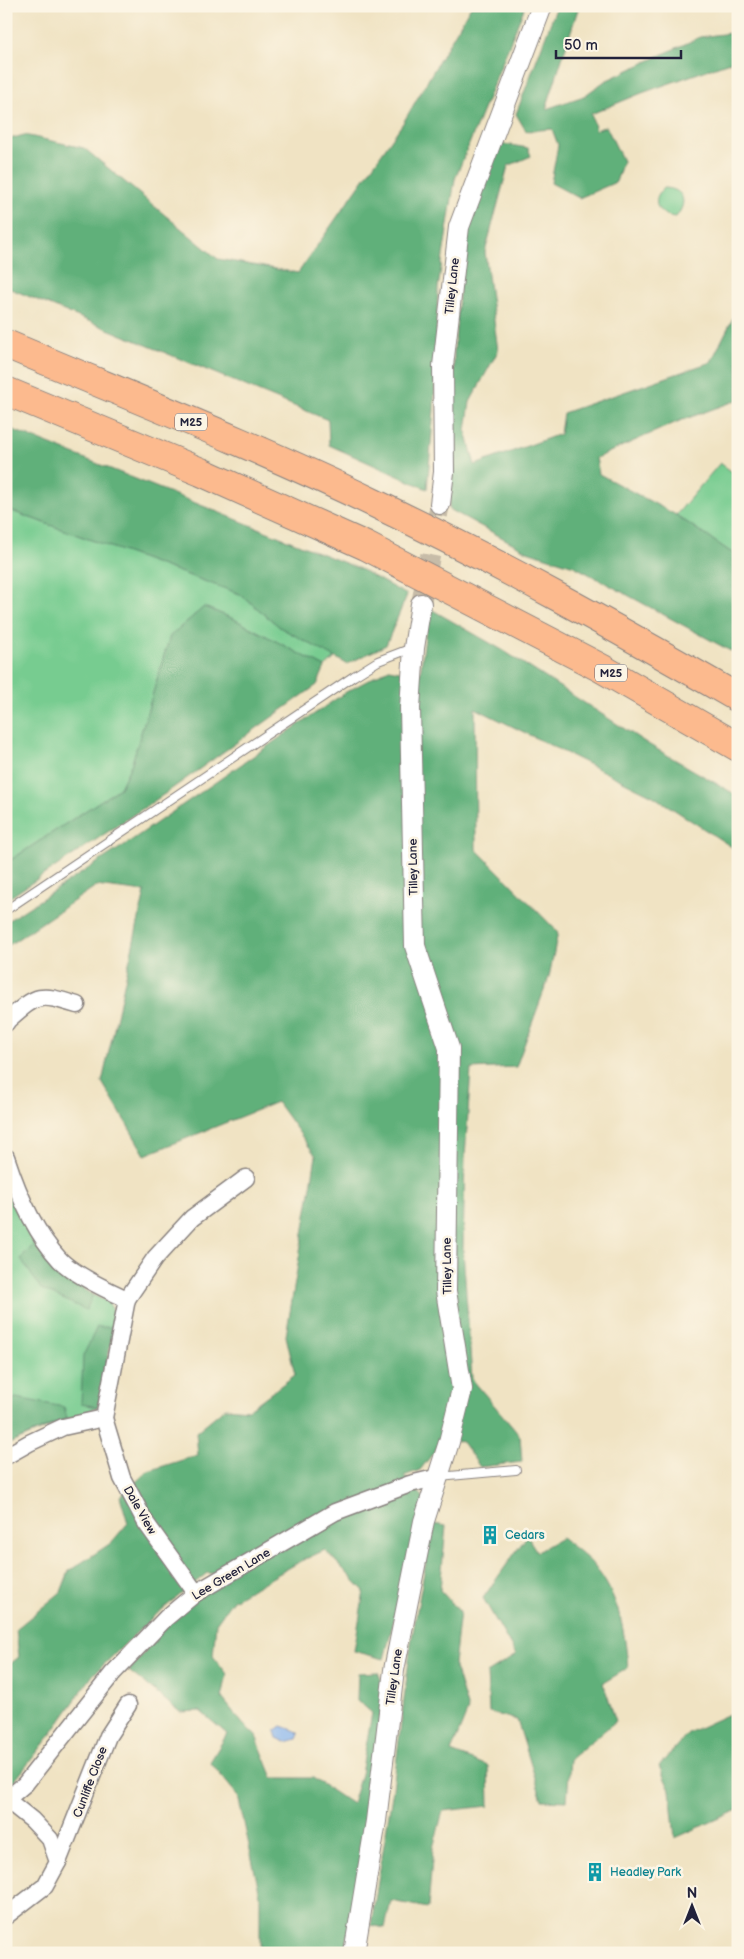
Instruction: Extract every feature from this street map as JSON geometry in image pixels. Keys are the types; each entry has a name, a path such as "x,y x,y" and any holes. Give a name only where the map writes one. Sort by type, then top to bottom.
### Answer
{"highway":[{"name":"M25","path":"6,344 259,450 374,503 617,629 738,698"},
{"name":"M25","path":"6,391 201,472 366,546 601,668 738,747"}],"street":[{"name":"Tilley Lane","path":"440,504 444,472 443,366 459,227 542,6"},
{"name":"Tilley Lane","path":"354,1953 376,1821 394,1670 424,1522 439,1477 462,1389 446,1291 449,1048 415,946 410,708 414,648 421,604"},
{"path":"6,1023 30,1000 49,996 77,1005"},
{"path":"6,1158 17,1189 36,1226 61,1260 96,1284 127,1299"},
{"name":"Dale View","path":"196,1593 146,1523 122,1478 104,1418 127,1299 155,1258 192,1218 246,1178"},
{"path":"6,1456 63,1427 104,1418"},
{"name":"Lee Green Lane","path":"7,1800 25,1784 112,1673 166,1618 196,1593 335,1512 410,1484 439,1477"},
{"name":"Cunliffe Close","path":"6,1916 45,1886 58,1862 108,1736 128,1705"},
{"path":"7,1800 32,1820 50,1839 58,1862"}],"lane":[{"path":"6,910 378,660 414,648"},
{"path":"439,1477 516,1470"}],"green space":[{"path":"471,6 525,6 455,179 438,288 434,410 427,489 329,445 328,420 6,287 6,140 24,135 84,148 218,259 298,273 403,123"},
{"path":"557,6 579,6 546,109 584,96 605,81 700,37 738,32 738,59 642,93 591,114 596,130 606,126 623,161 616,182 579,198 551,183 558,145 552,129 526,131 516,114"},
{"path":"498,143 528,148 531,156 508,166 485,252 498,351 470,402 466,431 475,465 560,434 563,413 711,362 735,314 738,313 738,400 677,422 596,458 599,474 676,515 738,557 738,655 574,566 527,551 449,509 453,440 454,352 465,228"},
{"path":"663,188 675,190 682,196 682,206 676,217 665,214 658,207 657,198"},
{"path":"6,427 360,569 407,595 386,645 347,664 281,628 240,594 6,509"},
{"path":"720,463 738,476 738,557 676,515"},
{"path":"6,509 240,594 281,628 336,657 325,667 234,619 204,607 170,636 132,763 120,788 6,863"},
{"path":"204,607 234,619 325,667 317,685 166,793 6,900 6,863 120,788 132,763 170,636"},
{"path":"429,608 504,651 648,744 738,796 738,851 653,796 475,708 476,849 558,932 549,977 516,1067 471,1069 465,1157 463,1249 472,1379 520,1436 522,1462 480,1467 462,1442 444,1439 420,1470 404,1476 425,1499 384,1659 354,1651 364,1591 325,1550 301,1561 233,1600 216,1623 213,1656 227,1674 222,1698 243,1724 256,1736 273,1778 313,1778 352,1804 361,1774 372,1713 357,1700 358,1673 378,1672 384,1687 364,1843 345,1953 260,1953 260,1895 238,1796 210,1762 227,1734 200,1711 180,1712 129,1671 166,1625 217,1574 207,1573 152,1618 93,1675 49,1737 13,1783 6,1787 6,1667 19,1657 16,1629 61,1592 69,1571 111,1543 128,1523 120,1496 148,1471 198,1455 196,1432 225,1408 248,1410 295,1375 286,1336 316,1156 277,1102 145,1155 102,1082 145,892 96,886 6,947 6,922 126,844 346,692 389,669 420,675"},
{"path":"6,1186 34,1244 56,1270 93,1295 108,1302 114,1312 114,1327 98,1407 6,1445"},
{"path":"34,1244 56,1270 93,1295 86,1310 41,1289 21,1259"},
{"path":"97,1327 114,1327 98,1407 81,1404 83,1356"},
{"path":"16,1398 64,1407 67,1418 6,1445 6,1402"},
{"path":"433,1524 446,1526 440,1590 460,1612 454,1664 468,1710 451,1752 488,1766 489,1806 443,1811 433,1848 428,1908 391,1901 385,1928 371,1925 393,1789 411,1643"},
{"path":"527,1536 537,1552 561,1538 590,1562 603,1577 615,1602 625,1641 628,1668 603,1683 616,1721 570,1759 567,1801 542,1800 517,1720 489,1712 487,1673 516,1655 483,1598"},
{"path":"738,1710 738,1810 675,1838 670,1790 659,1766 688,1733"}],"water":[{"path":"282,1726 296,1731 299,1734 297,1739 286,1742 277,1738 275,1731"}],"tunnel":[{"path":"421,604 440,504"}],"place":[{"name":"Cedars","path":"490,1535"},
{"name":"Headley Park","path":"595,1872"}]}
